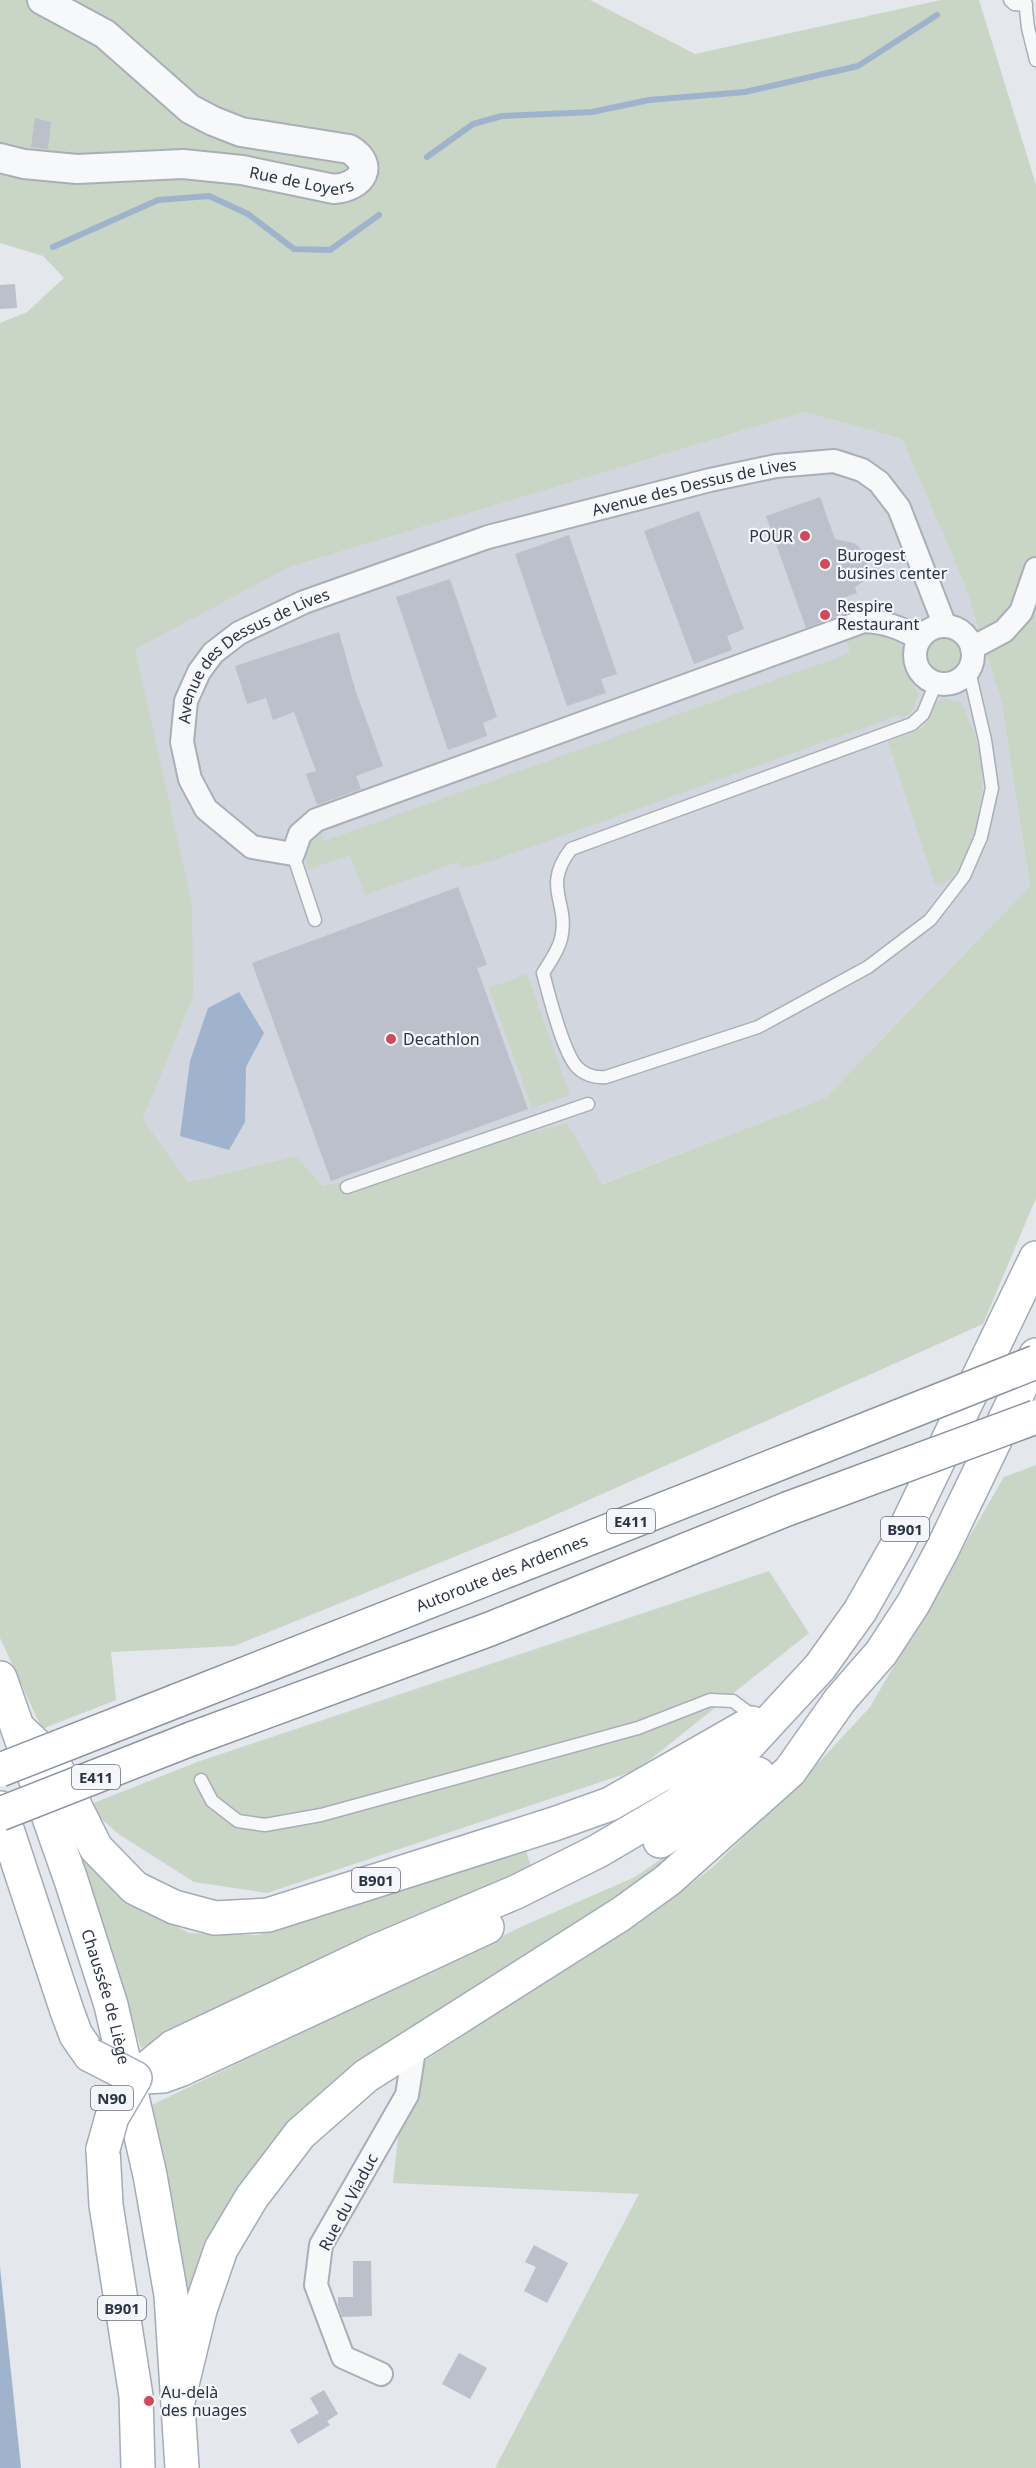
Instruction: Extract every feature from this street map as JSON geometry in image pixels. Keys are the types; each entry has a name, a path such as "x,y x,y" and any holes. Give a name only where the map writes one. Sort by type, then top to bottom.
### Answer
{"main road":[{"name":"B901","path":"178,2058 376,1951 516,1892 598,1851 676,1805 737,1757 820,1666 860,1611 897,1546 1036,1258"},
{"name":"B901","path":"178,2401 200,2310 221,2249 252,2197 300,2134 366,2076 621,1914 668,1880 790,1771 840,1700 881,1653 913,1604 942,1550 1036,1356"},
{"name":"Autoroute des Ardennes","path":"0,1770 1036,1362"},
{"name":"E411","path":"0,1814 191,1739 790,1520 1036,1417"},
{"name":"B901","path":"790,1520 1036,1438"},
{"name":"Chaussée de Liège","path":"0,1678 9,1735 91,2011 129,2168 152,2296 162,2396 166,2468"},
{"name":"B901","path":"9,1735 52,1760 96,1848 135,1888 174,1907 215,1918 268,1915 610,1804 790,1700"},
{"name":"B901","path":"138,2468 136,2396 106,2205 103,2149 112,2116 135,2078 490,1926 662,1840 735,1793 840,1700"},
{"name":"Chaussée de Liège","path":"9,1735 71,1880 111,2005 158,2219 171,2295 182,2468"},
{"path":"0,1808 76,2035 90,2055 135,2078"}],"street":[{"name":"Rue de Loyers","path":"0,158 24,164 76,169 183,164 242,170 334,189 348,188 358,183 362,177 361,161 357,154 349,149 241,132 190,109 105,34 42,0"},
{"name":"Avenue des Dessus de Lives","path":"293,854 252,847 206,808 190,779 182,742 186,701 199,672 213,653 239,633 304,602 488,537 710,480 776,466 834,461 862,470 879,482 899,508 945,626"},
{"path":"972,648 1004,631 1021,612 1036,569"},
{"path":"293,854 300,834 316,820 864,621 892,625 920,639"},
{"path":"945,626 964,634 972,648 973,661 969,671 953,683 936,683 925,677 919,669 916,650 920,639 926,633 945,626"},
{"name":"Rue du Viaduc","path":"381,2373 344,2357 316,2285 318,2262 321,2245 407,2095 414,2044"}],"lane":[{"path":"1010,0 1014,4 1025,3 1036,60"},
{"path":"936,683 923,714 912,724 571,849 558,866 556,882 562,925 561,939 543,973 550,1001 576,1066 596,1078 606,1077 758,1027 868,967 930,920 964,876 981,837 992,788 985,740 969,671"},
{"path":"293,854 315,920"},
{"path":"346,1187 588,1104"},
{"path":"201,1780 212,1801 238,1821 265,1825 321,1815 627,1731 710,1700 733,1701 758,1720"}],"shaded area":[{"path":"805,412 902,439 965,585 1001,701 1030,886 825,1098 601,1184 567,1123 323,1186 296,1156 188,1182 143,1119 193,997 134,649 290,567"}],"green space":[{"path":"0,0 590,0 695,54 941,0 979,0 1036,185 1036,1198 983,1324 535,1524 234,1646 111,1652 116,1700 42,1729 0,1638 0,323 27,312 64,278 43,256 0,243","holes":["805,412 902,439 965,585 1001,701 1030,886 825,1098 602,1184 567,1123 323,1186 296,1156 188,1182 143,1119 193,997 192,904 135,649 290,567"]},
{"path":"870,630 897,638 903,649 905,663 918,695 911,713 901,719 899,715 489,862 461,869 458,862 365,895 350,855 308,870 307,847 315,833 320,830 324,841 850,653 846,639"},
{"path":"944,639 955,644 960,655 955,666 944,671 933,666 928,655 933,644"},
{"path":"943,698 961,702 977,743 981,760 982,783 979,815 969,849 962,864 943,885 935,884 888,742 923,728 936,702"},
{"path":"527,974 570,1095 532,1108 489,988"},
{"path":"1036,1465 1036,2468 495,2468 639,2194 393,2183 405,2074 559,1972 638,1924 713,1867 808,1774 870,1707 1004,1477"},
{"path":"769,1571 809,1633 637,1770 267,1893 194,1882 120,1835 86,1806 200,1761"},
{"path":"740,1804 671,1864 291,2121 188,2337 180,2265 152,2105 523,1926 635,1877"},
{"path":"64,1811 146,1910 189,1933 258,1935 525,1847 531,1867 141,2048"}],"water":[{"path":"239,992 264,1033 246,1067 245,1122 229,1150 180,1136 190,1061 208,1008"},
{"path":"0,2267 21,2468 0,2468"}],"building":[{"path":"35,118 51,122 48,149 31,147"},
{"path":"15,284 17,308 0,309 0,285"},
{"name":"Burogest busines center","path":"820,497 835,539 854,543 861,549 867,558 867,571 864,581 855,587 857,593 840,599 846,613 806,628 766,516"},
{"path":"699,511 744,629 727,636 732,650 694,664 644,531"},
{"path":"569,535 617,674 601,679 606,693 567,706 515,554"},
{"path":"450,579 497,717 483,723 487,736 448,750 396,597"},
{"path":"339,632 355,689 383,766 356,776 361,789 317,805 306,774 316,771 294,712 273,720 266,698 247,704 235,666"},
{"name":"Decathlon","path":"458,887 487,965 477,968 528,1109 331,1181 252,963"},
{"path":"534,2245 568,2263 547,2303 524,2291 536,2267 525,2262"},
{"path":"353,2261 371,2261 372,2316 342,2317 338,2297 353,2297"},
{"path":"459,2353 487,2368 470,2399 442,2384"},
{"path":"324,2390 338,2414 327,2421 330,2425 298,2444 290,2430 319,2413 310,2398"}],"waterway":[{"path":"427,157 473,124 502,116 592,112 649,100 745,92 858,66 937,15"},
{"path":"53,247 158,200 209,196 248,214 294,249 330,250 379,215"}],"place":[{"name":"POUR","path":"805,536"},
{"name":"Burogest busines center","path":"825,564"},
{"name":"Respire Restaurant","path":"825,615"},
{"name":"Decathlon","path":"391,1039"},
{"name":"Au-delà des nuages","path":"149,2401"}]}
